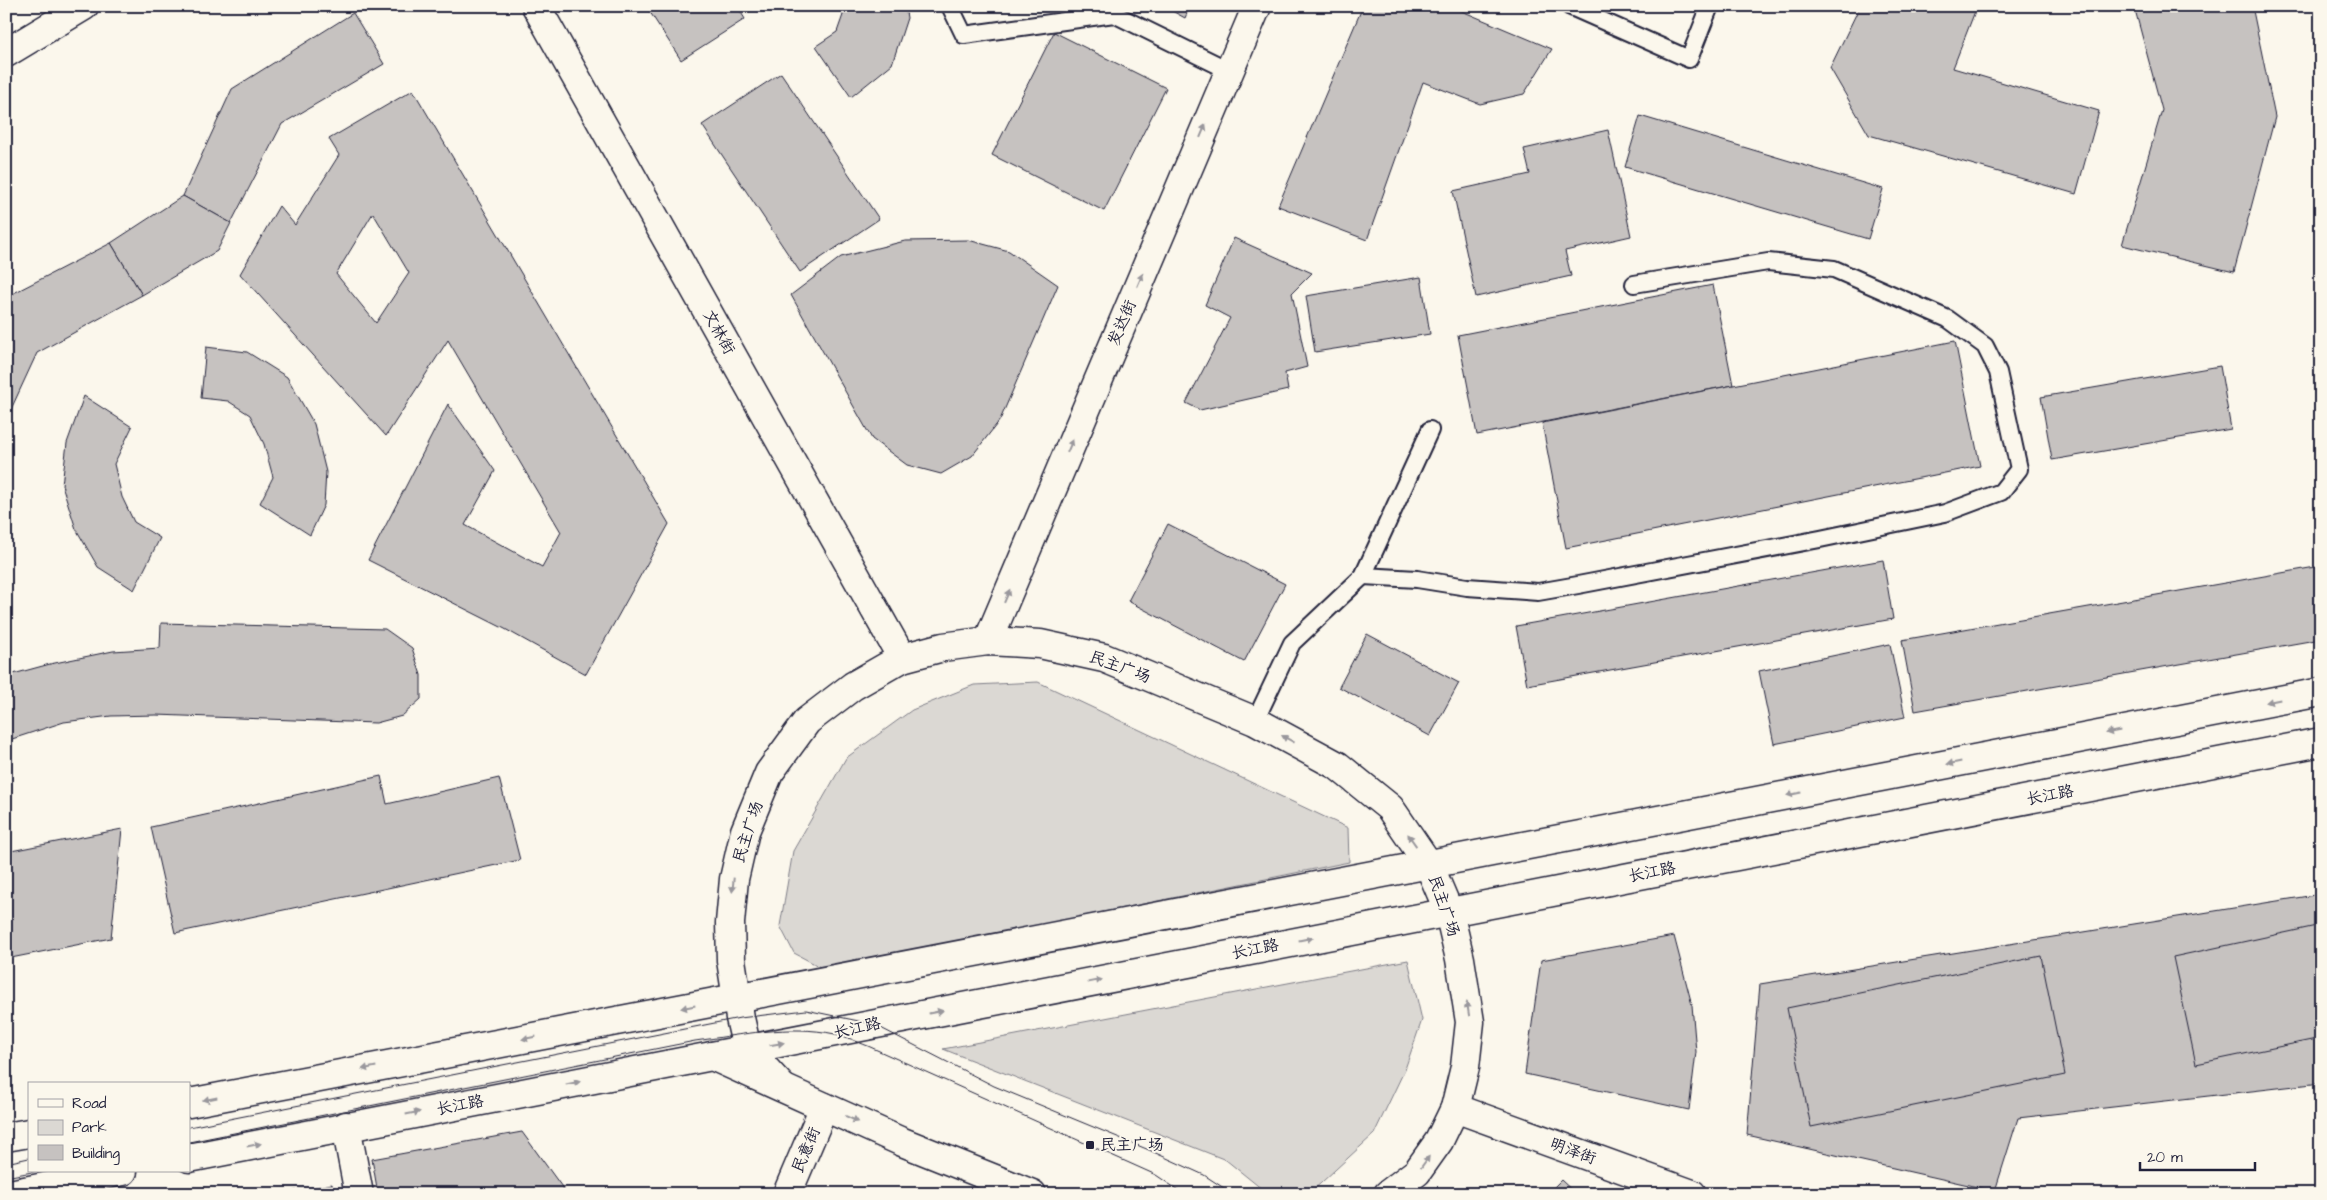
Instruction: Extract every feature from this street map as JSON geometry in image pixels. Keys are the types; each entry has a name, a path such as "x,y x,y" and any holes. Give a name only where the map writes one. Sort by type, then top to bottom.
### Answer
{"main road":[{"path":"6,53 84,6"},
{"name":"文林街","path":"536,6 902,658"},
{"name":"发达街","path":"988,641 1256,6"},
{"name":"民主广场","path":"782,1087 747,1049 736,998 731,960 730,923 734,879 745,831 769,773 807,721 853,686 902,658 943,647 988,641 1040,644 1104,658 1255,721 1338,766 1390,808 1429,865 1449,912 1460,958 1470,1022 1465,1067 1454,1108 1440,1141 1417,1172 1388,1194"},
{"path":"190,1103 2321,692"},
{"name":"长江路","path":"190,1158 747,1049 835,1034 873,1024 2321,742"},
{"name":"民主广场","path":"712,1056 900,1141 1032,1194"},
{"name":"民意街","path":"787,1194 824,1107"},
{"name":"明泽街","path":"1454,1108 1692,1194"},
{"path":"346,1126 359,1194"},
{"path":"6,1137 28,1132"},
{"path":"10,1194 117,1172"}],"lane":[{"path":"950,6 964,35 1114,14 1228,70"},
{"path":"1568,6 1689,59 1710,6"},
{"path":"1363,576 1417,579 1466,587 1538,592 1820,539 1945,513 2000,492 2019,469 1998,372 1986,346 1948,319 1834,270 1778,263 1768,262 1634,284"},
{"path":"1255,721 1292,643 1363,576 1430,430"}],"green space":[{"path":"1038,682 1348,828 1349,862 824,969 794,953 780,926 793,851 846,758 912,710 974,685"},
{"name":"民主广场","path":"1408,960 1422,1020 1405,1069 1374,1134 1309,1194 1268,1194 1226,1160 943,1049"}],"building":[{"path":"646,6 737,6 745,19 681,60"},
{"path":"842,6 905,6 907,18 892,64 851,97 816,46 837,32 843,15"},
{"path":"1163,6 1190,6 1185,18"},
{"path":"1363,6 1450,6 1552,49 1524,94 1480,104 1423,82 1367,240 1278,206"},
{"path":"1860,6 1977,6 1953,68 2099,111 2076,194 1869,135 1830,68"},
{"path":"2134,6 2252,6 2275,117 2234,272 2122,245 2162,110"},
{"path":"353,13 384,64 282,124 231,223 183,196 232,89"},
{"path":"1054,32 1166,88 1104,211 992,155"},
{"path":"781,73 879,219 800,272 702,125"},
{"path":"413,90 669,524 586,674 505,629 368,560 448,404 495,471 465,525 542,567 561,532 448,340 386,436 240,274 279,206 295,225 339,155 329,139","holes":["373,213 409,273 376,323 336,274"]},
{"path":"1640,116 1883,189 1868,239 1625,167"},
{"path":"1608,130 1631,236 1565,251 1571,276 1476,297 1453,191 1530,174 1524,149"},
{"path":"183,196 231,223 217,251 142,295 111,243"},
{"path":"1234,238 1312,273 1292,293 1307,367 1285,373 1288,390 1200,410 1186,403 1230,318 1205,305"},
{"path":"968,240 1009,251 1058,285 1000,420 972,456 941,474 907,465 872,439 791,295 841,257 905,241"},
{"path":"111,243 142,295 37,353 6,420 6,297"},
{"path":"1421,277 1430,334 1315,352 1306,296"},
{"path":"1713,285 1733,385 1477,435 1458,335"},
{"path":"1955,341 1980,466 1566,548 1542,423"},
{"path":"206,347 247,352 287,377 314,424 326,472 324,505 310,535 260,503 273,477 264,444 250,415 228,401 201,398"},
{"path":"2220,366 2231,429 2052,460 2041,397"},
{"path":"84,396 132,427 114,464 122,497 134,522 160,538 134,590 98,567 76,529 62,485 67,443"},
{"path":"1168,524 1285,584 1244,662 1128,601"},
{"path":"1883,560 1893,619 1527,685 1516,626"},
{"path":"2321,566 2321,639 1915,711 1902,640"},
{"path":"161,623 385,629 412,648 421,675 421,699 402,716 376,723 156,715 111,716 64,722 6,741 6,676 50,664 113,651 160,648"},
{"path":"1367,634 1459,683 1430,736 1339,687"},
{"path":"1890,644 1905,717 1774,744 1759,671"},
{"path":"381,776 387,804 499,778 520,860 175,933 151,827"},
{"path":"122,829 111,938 6,959 6,852"},
{"path":"2321,894 2321,1083 2018,1118 1995,1191 1747,1135 1760,984"},
{"path":"2321,925 2321,1038 2196,1064 2173,957"},
{"path":"1674,936 1692,1005 1696,1052 1689,1110 1525,1074 1541,960"},
{"path":"2041,956 2065,1075 1811,1127 1787,1008"},
{"path":"522,1132 567,1194 378,1194 372,1159"},
{"path":"1561,1180 1576,1194 1547,1194"},
{"path":"332,1184 333,1194 279,1194"}],"tram line":[{"path":"190,1127 740,1018 806,1010 873,1024 994,1086 1149,1150 1204,1175 1233,1194"},
{"path":"190,1142 695,1041 782,1030 800,1030 839,1035 868,1046 1156,1175 1184,1194"},
{"path":"6,1163 28,1158"},
{"path":"6,1177 32,1172"}],"place":[{"name":"民主广场","path":"1090,1145"}]}
